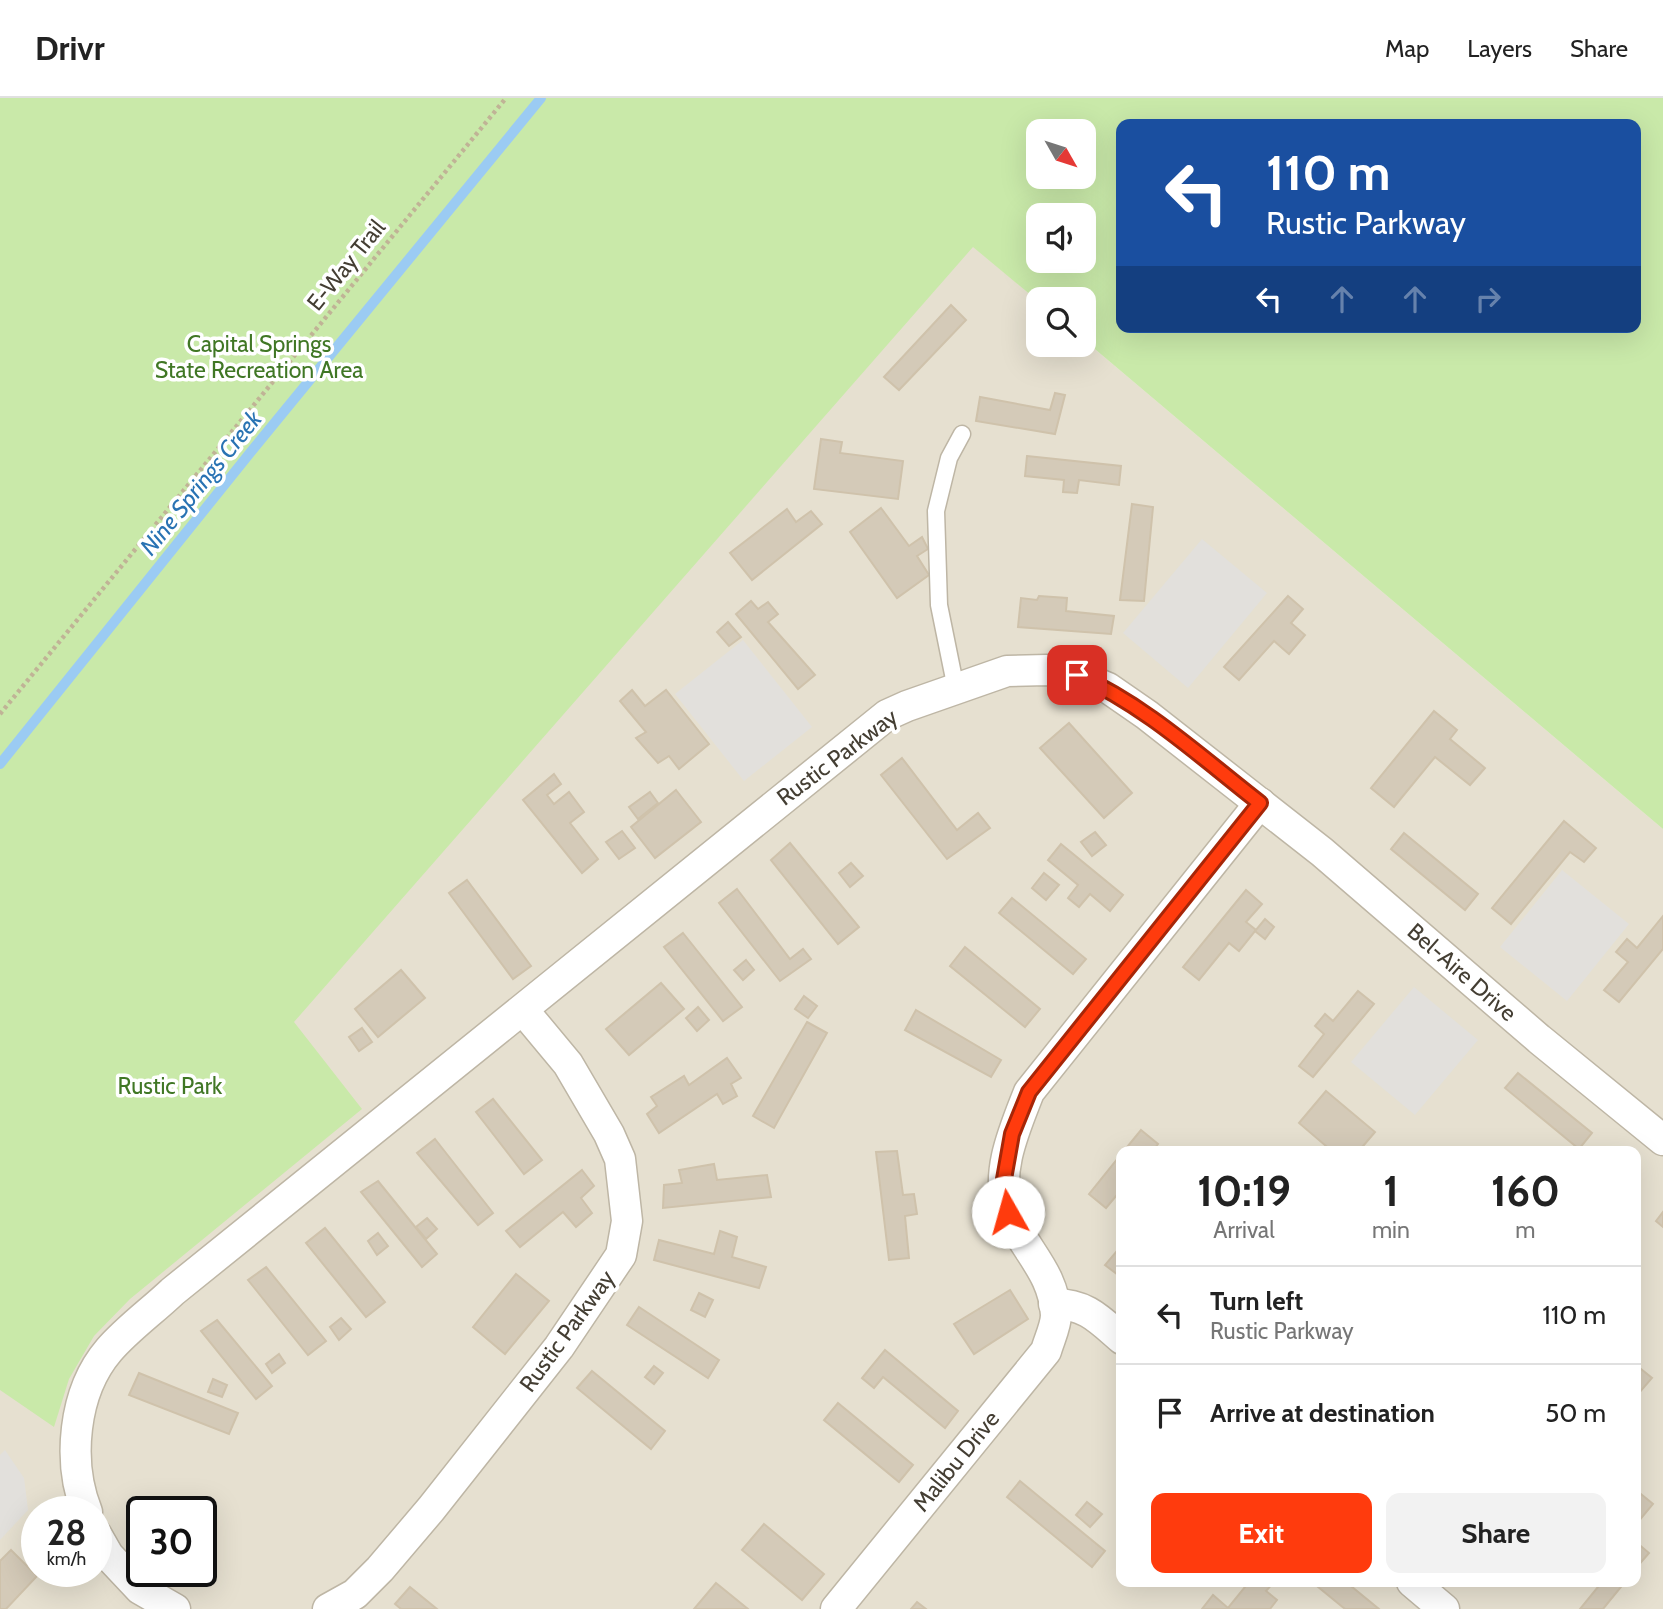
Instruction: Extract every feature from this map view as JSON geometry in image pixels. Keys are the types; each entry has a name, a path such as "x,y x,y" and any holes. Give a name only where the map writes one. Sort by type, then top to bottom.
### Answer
{"street":[{"name":"Rustic Parkway","path":"80,1496 76,1443 80,1406 90,1377 109,1349 172,1292 887,715 1007,671 1047,670 1077,675 1108,688 1147,715 1260,803"},
{"name":"Bel-Aire Drive","path":"1260,803 1322,852 1539,1039 1663,1140"},
{"path":"1116,1334 1083,1308 1072,1304 1054,1304 1042,1267 1008,1212 1004,1179 1012,1134 1029,1092 1260,803"},
{"name":"Rustic Parkway","path":"328,1609 355,1594 431,1509 559,1347 621,1255 627,1221 620,1159 568,1064 523,1010"},
{"name":"Malibu Drive","path":"835,1609 1046,1351 1056,1317 1054,1304"},
{"path":"112,1559 140,1589 175,1609"},
{"path":"1418,1587 1444,1609"}],"lane":[{"path":"956,689 939,606 936,510 949,458 961,434"}],"path":[{"name":"E-Way Trail","path":"0,714 506,98"}],"shaded area":[{"path":"973,246 1026,291 1026,357 1096,357 1096,350 1663,829 1663,1609 0,1609 0,1073"},
{"path":"1202,539 1267,593 1188,688 1123,633"},
{"path":"743,640 812,727 744,781 675,694"},
{"path":"1562,870 1629,924 1567,1001 1500,947"},
{"path":"1414,987 1478,1040 1415,1115 1351,1062"},
{"path":"5,1450 24,1478 26,1496 21,1496 21,1518 0,1540 0,1455"}],"green space":[{"name":"Capital Springs State Recreation Area","path":"0,98 1663,98 1663,829 1096,350 1096,287 1026,287 1026,291 973,247 294,1022 362,1109 130,1299 94,1336 69,1379 54,1427 0,1390"}],"building":[{"path":"951,305 966,320 899,390 884,377"},
{"path":"1055,393 1065,395 1055,434 976,421 980,397 1050,410"},
{"path":"821,439 842,442 840,453 903,461 898,499 814,489"},
{"path":"1027,456 1121,466 1119,485 1079,480 1077,493 1063,492 1064,480 1025,476"},
{"path":"1132,504 1153,507 1144,601 1120,600"},
{"path":"881,508 909,546 922,537 928,549 917,556 929,575 897,598 850,532"},
{"path":"787,509 796,522 811,511 822,524 752,580 730,553"},
{"path":"1039,596 1067,598 1066,611 1114,616 1111,634 1018,627 1021,598 1037,600"},
{"path":"1288,596 1303,609 1291,623 1305,635 1289,654 1274,641 1239,680 1224,667"},
{"path":"751,601 758,609 768,602 778,614 768,622 815,675 798,689 736,614"},
{"path":"728,622 741,637 729,646 717,632"},
{"path":"632,690 645,706 666,690 709,744 679,769 669,756 658,763 636,738 646,732 620,701"},
{"path":"1434,711 1457,730 1450,739 1485,768 1470,785 1435,757 1394,807 1371,788"},
{"path":"1069,723 1132,793 1104,818 1040,748"},
{"path":"902,758 957,830 978,813 990,828 947,859 881,775"},
{"path":"554,774 561,784 547,795 554,804 569,792 584,812 570,823 598,859 582,873 523,800"},
{"path":"676,790 701,822 655,858 631,827"},
{"path":"650,792 658,803 638,819 629,807"},
{"path":"1564,821 1596,848 1584,862 1570,852 1511,924 1492,908"},
{"path":"622,831 635,848 619,859 606,842"},
{"path":"1095,832 1106,845 1092,856 1081,842"},
{"path":"1404,833 1478,894 1465,910 1391,849"},
{"path":"790,843 859,927 838,944 771,860"},
{"path":"1061,844 1123,895 1110,911 1090,894 1079,907 1068,898 1078,885 1048,860"},
{"path":"851,863 863,876 850,887 839,873"},
{"path":"1044,873 1059,885 1046,900 1032,888"},
{"path":"467,880 531,966 513,979 449,893"},
{"path":"737,889 790,959 803,949 811,959 780,981 719,903"},
{"path":"1246,890 1262,904 1246,922 1256,930 1239,951 1229,943 1199,980 1183,967"},
{"path":"1012,898 1086,959 1073,974 999,913"},
{"path":"1663,916 1663,949 1619,1002 1604,990 1628,962 1616,952 1627,939 1637,948"},
{"path":"1265,919 1274,927 1265,939 1255,931"},
{"path":"683,933 742,1007 723,1021 664,947"},
{"path":"965,947 1040,1009 1025,1027 950,966"},
{"path":"746,960 754,970 743,980 734,970"},
{"path":"401,970 425,998 378,1037 355,1009"},
{"path":"661,983 684,1009 629,1055 606,1029"},
{"path":"1358,991 1374,1004 1313,1077 1299,1066 1324,1034 1315,1026 1325,1014 1333,1021"},
{"path":"804,996 817,1006 808,1018 795,1009"},
{"path":"698,1007 709,1020 697,1031 686,1018"},
{"path":"916,1010 1001,1060 991,1077 905,1030"},
{"path":"807,1022 827,1033 774,1128 753,1116"},
{"path":"362,1028 372,1042 359,1051 349,1037"},
{"path":"727,1058 741,1078 731,1084 737,1096 723,1104 717,1094 659,1133 647,1114 657,1106 651,1097 684,1076 689,1085"},
{"path":"1518,1073 1592,1133 1581,1146 1575,1146 1505,1088"},
{"path":"1326,1091 1375,1132 1363,1146 1326,1146 1299,1123"},
{"path":"493,1099 542,1160 524,1174 476,1112"},
{"path":"1141,1130 1158,1144 1156,1146 1128,1146"},
{"path":"435,1139 493,1213 478,1225 417,1153"},
{"path":"897,1151 903,1195 914,1194 917,1214 905,1216 909,1258 889,1260 876,1152"},
{"path":"1116,1160 1116,1196 1106,1208 1089,1194"},
{"path":"714,1164 717,1180 767,1175 771,1197 663,1208 664,1185 682,1183 679,1170"},
{"path":"582,1170 594,1186 581,1198 592,1213 576,1227 563,1212 520,1247 506,1231"},
{"path":"378,1181 437,1254 422,1267 361,1192"},
{"path":"1663,1212 1663,1227 1656,1221"},
{"path":"427,1218 437,1229 426,1239 416,1227"},
{"path":"325,1228 385,1302 366,1317 306,1243"},
{"path":"720,1231 737,1237 732,1257 766,1267 759,1288 654,1260 659,1240 714,1254"},
{"path":"378,1233 388,1246 377,1255 368,1241"},
{"path":"1116,1252 1116,1273 1105,1265"},
{"path":"266,1267 326,1341 308,1355 248,1280"},
{"path":"516,1274 549,1301 505,1354 473,1327"},
{"path":"1010,1290 1028,1319 974,1354 954,1324"},
{"path":"699,1293 713,1300 705,1317 691,1310"},
{"path":"639,1307 719,1360 708,1378 627,1325"},
{"path":"341,1318 351,1329 339,1340 330,1327"},
{"path":"217,1320 272,1386 256,1399 201,1331"},
{"path":"885,1350 958,1411 945,1428 883,1377 874,1388 862,1378"},
{"path":"279,1354 285,1363 272,1373 266,1364"},
{"path":"654,1366 663,1373 654,1384 645,1377"},
{"path":"1641,1369 1652,1378 1641,1391"},
{"path":"592,1371 665,1431 651,1449 577,1388"},
{"path":"139,1373 238,1413 229,1434 129,1395"},
{"path":"213,1379 227,1385 222,1397 208,1392"},
{"path":"838,1403 913,1465 899,1482 824,1420"},
{"path":"1020,1481 1105,1551 1092,1567 1007,1497"},
{"path":"1641,1494 1653,1504 1641,1518"},
{"path":"1087,1502 1102,1514 1090,1527 1076,1515"},
{"path":"764,1524 824,1574 802,1600 742,1550"},
{"path":"1641,1546 1649,1553 1641,1562"},
{"path":"11,1550 21,1560 21,1587 27,1587 6,1609 0,1609 0,1561"},
{"path":"716,1583 748,1609 694,1609"},
{"path":"410,1587 437,1609 401,1609 395,1604"},
{"path":"1245,1587 1270,1587 1266,1591 1277,1600 1270,1609 1202,1609 1213,1595 1228,1608"},
{"path":"1318,1587 1352,1587 1379,1609 1345,1609"},
{"path":"1598,1587 1621,1587 1603,1609 1580,1609"},
{"path":"917,1602 926,1609 911,1609"}],"waterway":[{"name":"Nine Springs Creek","path":"0,764 541,98"}],"route":[{"path":"1008,1212 1004,1179 1012,1134 1029,1092 1260,803 1147,715 1108,688 1077,675"}],"park label":[{"name":"Rustic Park","path":"170,1086"}]}
